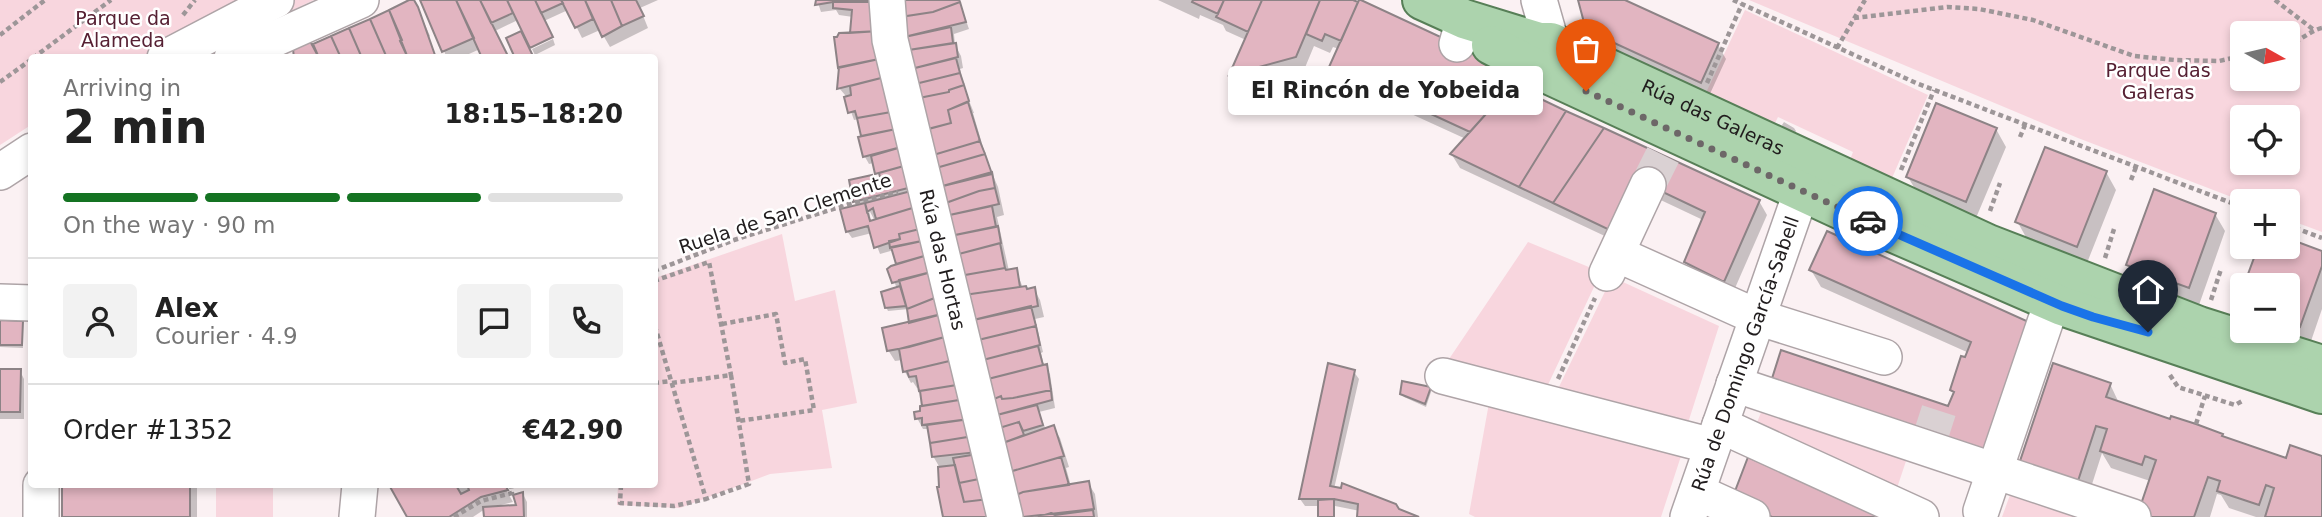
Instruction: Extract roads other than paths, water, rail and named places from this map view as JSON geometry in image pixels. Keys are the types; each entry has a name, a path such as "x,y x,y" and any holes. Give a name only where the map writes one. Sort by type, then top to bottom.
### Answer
{"main road":[{"name":"Rúa das Galeras","path":"1422,0 1467,33 1670,145 1802,191 2052,302 2322,394"},
{"name":"Rúa das Galeras","path":"1467,33 1544,27 1670,145 1842,178 1988,244 2204,315 2322,365"}],"street":[{"path":"173,54 276,0"},
{"path":"241,54 360,0"},
{"name":"Rúa das Hortas","path":"887,0 890,40 1005,517"},
{"path":"1670,145 1612,264 1757,317 1884,357"},
{"path":"0,172 28,153"},
{"path":"1802,191 1807,182 1818,177 1842,178"},
{"name":"Rúa de Domingo García-Sabell","path":"1692,504 1802,191"},
{"path":"0,302 28,303"},
{"path":"1981,511 2052,302"},
{"name":"Rúa das Galeras","path":"2093,317 2185,341 2197,333 2204,315"},
{"path":"1443,376 1547,402 1716,435 1920,517"},
{"path":"1734,384 1927,446 1993,471 2133,517"},
{"path":"41,488 41,517"},
{"path":"1692,504 1752,517"}],"tunnel":[{"path":"1648,185 1663,155"},
{"path":"1928,444 1941,404"}],"place":[{"name":"El Rincón de Yobeida","path":"1586,91"}],"park label":[{"name":"Parque da Alameda","path":"123,29"},
{"name":"Parque das Galeras","path":"2158,81"}]}
